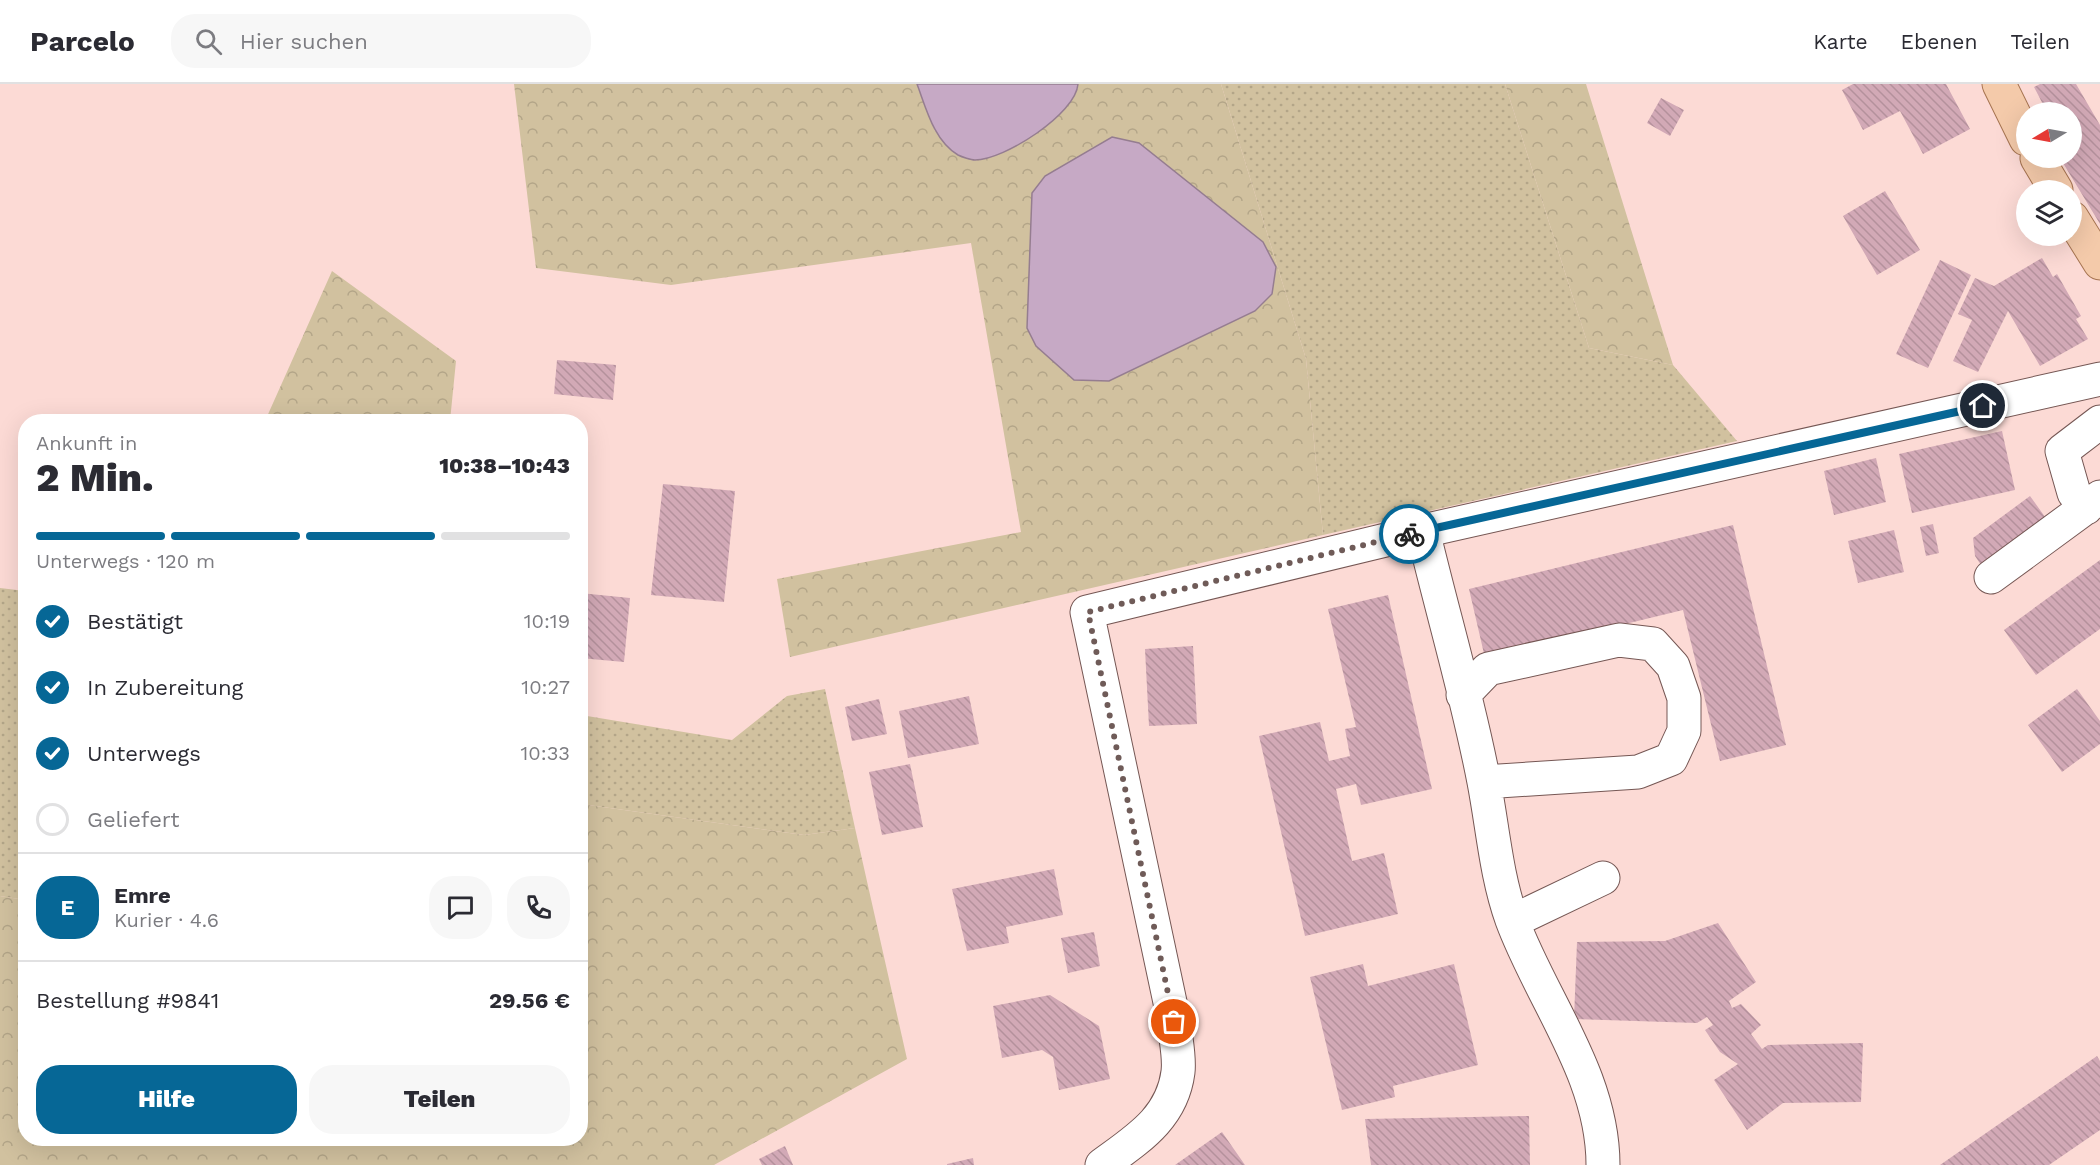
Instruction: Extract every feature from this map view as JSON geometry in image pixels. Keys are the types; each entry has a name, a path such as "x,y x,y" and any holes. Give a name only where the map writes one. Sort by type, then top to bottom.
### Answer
{"main road":[{"path":"1999,84 2016,119"},
{"path":"2082,234 2100,263"}],"street":[{"path":"1101,1165 1150,1130 1172,1096 1178,1071 1174,1022 1088,612 1423,531 2100,379 2100,384"},
{"path":"1991,578 2093,502 2074,493 2062,451 2100,422"},
{"path":"1423,531 1484,782 1499,877 1513,921 1585,1076 1597,1120 1603,1165"},
{"path":"1463,695 1488,669 1619,640 1653,644 1673,666 1684,698 1684,731 1671,759 1638,772 1484,782"},
{"path":"1513,921 1603,878"}],"green space":[{"path":"514,84 917,84 935,131 1078,89 1078,84 1221,84 1306,359 1323,535 790,657 777,579 1021,532 971,243 671,285 536,268","holes":["1255,311 1109,381 1074,380 1036,346 1027,328"]},
{"path":"1221,84 1505,84 1589,348 1673,365 1737,441 1323,535 1306,359"},
{"path":"1505,84 1586,84 1673,365 1589,348"},
{"path":"332,271 456,361 451,414 268,414"},
{"path":"0,588 18,590 18,899 0,896"},
{"path":"825,689 855,828 804,835 588,805 588,716 732,740 787,696"},
{"path":"588,805 804,835 855,828 907,1059 714,1165 0,1165 0,896 18,899 18,1146 588,1146"}],"shaded area":[{"path":"917,84 1078,84 1074,96 1065,109 1037,133 1003,152 975,160 958,155 943,141 932,123"},
{"path":"1112,137 1139,143 1263,242 1276,267 1272,294 1255,311 1109,381 1074,380 1036,346 1027,328 1032,193 1045,176"}],"building":[{"path":"1853,84 1946,84 1970,129 1923,154 1900,111 1863,130 1842,90"},
{"path":"2040,84 2076,84 2100,125 2100,224 2082,194 2082,180 2073,180 2066,168 2082,168 2082,102 2042,102 2034,87"},
{"path":"1661,98 1684,110 1670,136 1647,123"},
{"path":"1885,191 1920,250 1877,275 1843,216"},
{"path":"2042,258 2053,277 2057,274 2081,316 2076,319 2088,339 2040,366 2008,311 1978,372 1953,361 1972,320 1958,314 1975,278 1994,286"},
{"path":"1940,260 1971,275 1928,368 1896,354"},
{"path":"557,360 616,365 613,400 554,394"},
{"path":"2002,431 2015,490 1912,513 1899,454"},
{"path":"1876,458 1886,502 1834,515 1824,471"},
{"path":"663,484 735,491 724,602 651,595"},
{"path":"2030,496 2048,521 1983,568 1975,556 1973,538"},
{"path":"1933,524 1939,553 1926,556 1920,527"},
{"path":"1733,525 1786,745 1720,761 1683,610 1485,658 1469,589"},
{"path":"1894,530 1904,572 1858,583 1848,541"},
{"path":"2100,560 2100,629 2036,675 2004,630"},
{"path":"588,594 630,598 624,662 588,659"},
{"path":"1388,595 1432,789 1361,805 1356,784 1336,789 1352,861 1384,853 1398,914 1305,936 1259,736 1320,722 1329,761 1350,756 1345,729 1356,727 1328,609"},
{"path":"1193,646 1197,724 1149,726 1145,649"},
{"path":"2077,689 2100,721 2100,744 2062,772 2028,725"},
{"path":"969,696 979,744 908,758 899,711"},
{"path":"879,699 887,734 852,741 845,707"},
{"path":"910,764 923,827 882,835 869,772"},
{"path":"1054,869 1063,915 1006,927 1009,943 967,951 952,889"},
{"path":"1718,923 1756,982 1729,1001 1732,1008 1741,1004 1761,1025 1751,1034 1762,1049 1768,1045 1863,1043 1861,1102 1783,1103 1747,1130 1714,1080 1738,1064 1720,1052 1705,1030 1713,1025 1707,1017 1697,1023 1574,1019 1577,942 1665,941"},
{"path":"1094,932 1100,966 1068,973 1061,938"},
{"path":"1363,964 1368,986 1454,964 1478,1065 1393,1086 1395,1097 1342,1110 1310,977"},
{"path":"1050,995 1099,1026 1110,1079 1059,1090 1053,1057 1042,1050 1002,1058 993,1006"},
{"path":"2097,1056 2100,1061 2100,1130 2049,1165 1940,1165"},
{"path":"1529,1116 1530,1165 1371,1165 1365,1119"},
{"path":"1222,1132 1245,1165 1175,1165"},
{"path":"785,1146 793,1165 762,1165 759,1159"},
{"path":"973,1158 974,1165 947,1165 947,1164"}],"way so far":[{"path":"1174,1022 1088,612 1409,534"}],"route":[{"path":"1409,534 1983,406"}]}
